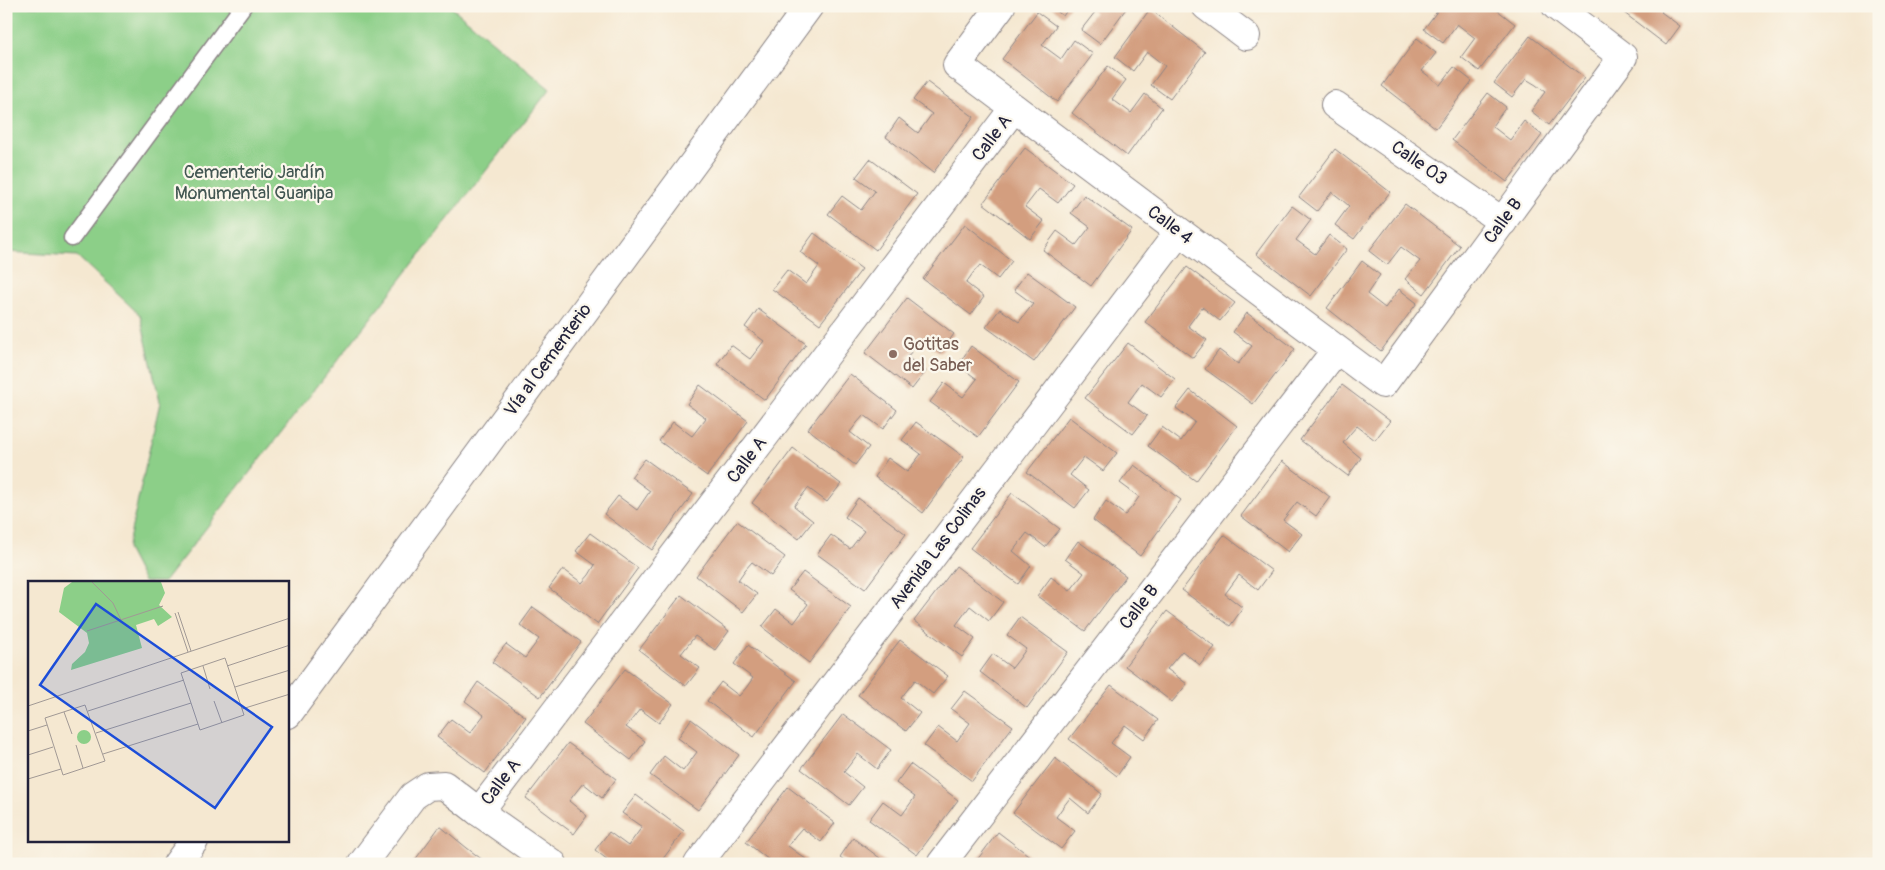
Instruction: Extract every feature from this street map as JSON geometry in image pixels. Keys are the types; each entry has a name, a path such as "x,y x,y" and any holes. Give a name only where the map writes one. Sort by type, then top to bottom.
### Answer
{"street":[{"name":"Vía al Cementerio","path":"289,713 809,6"},
{"name":"Calle 4","path":"1001,6 957,65 1383,384"},
{"path":"1206,6 1246,36"},
{"name":"Calle B","path":"1383,384 1623,57 1574,11"},
{"name":"Calle 03","path":"1335,105 1503,222"},
{"name":"Calle A","path":"479,812 1014,108"},
{"name":"Avenida Las Colinas","path":"698,864 1179,232"},
{"name":"Calle B","path":"941,864 1336,350"},
{"path":"362,864 413,796 428,786 444,785 553,864"},
{"path":"177,864 193,842"}],"lane":[{"path":"72,238 242,6"}],"green space":[{"name":"Cementerio Jardín Monumental Guanipa","path":"6,6 450,6 550,89 165,581 143,581 127,549 160,402 140,315 77,256 6,252"}],"building":[{"path":"1050,6 1070,6 1063,16"},
{"path":"1088,6 1128,6 1100,44 1081,30 1095,12"},
{"path":"1441,6 1492,6 1515,24 1479,71 1461,57 1475,38 1457,24 1443,43 1424,29"},
{"path":"1620,6 1666,6 1661,12 1680,26 1666,45 1619,9"},
{"path":"1150,9 1205,52 1170,99 1151,85 1165,66 1147,52 1133,71 1115,57"},
{"path":"1037,12 1056,26 1042,45 1061,59 1074,40 1093,54 1057,102 1002,59"},
{"path":"1530,36 1585,78 1549,125 1531,111 1545,92 1536,85 1526,79 1512,97 1494,83"},
{"path":"1417,38 1436,53 1422,71 1440,85 1454,67 1472,81 1436,128 1382,86"},
{"path":"1108,66 1126,80 1112,99 1131,113 1145,94 1162,108 1127,156 1072,113"},
{"path":"927,82 974,117 933,173 886,137 899,118 918,133 932,114 913,100"},
{"path":"1488,93 1506,107 1492,126 1510,140 1524,121 1542,135 1507,182 1452,140"},
{"path":"1025,148 1073,184 1058,203 1039,189 1025,207 1044,221 1030,239 983,203"},
{"path":"1335,149 1390,192 1354,239 1335,225 1349,206 1332,192 1317,211 1299,197"},
{"path":"870,159 917,194 876,250 828,214 842,196 861,210 875,191 856,177"},
{"path":"1084,195 1132,230 1091,286 1043,250 1057,231 1076,245 1090,227 1071,213"},
{"path":"1405,204 1460,246 1424,294 1405,279 1420,261 1401,247 1387,265 1369,251"},
{"path":"1292,206 1311,220 1296,240 1315,254 1329,235 1347,249 1311,296 1256,254"},
{"path":"965,224 1012,261 998,279 980,265 973,273 966,283 984,297 971,315 923,279"},
{"path":"814,233 862,269 820,324 772,289 787,270 806,284 819,266 800,252"},
{"path":"1362,261 1380,275 1367,294 1385,308 1399,289 1417,303 1381,351 1327,308"},
{"path":"1187,267 1235,303 1220,321 1202,307 1188,326 1207,340 1193,358 1145,322"},
{"path":"1027,272 1075,307 1034,362 986,327 1000,309 1019,322 1033,304 1014,290"},
{"path":"907,298 954,334 940,353 922,339 907,357 926,371 912,389 865,353"},
{"path":"758,309 806,344 765,400 717,364 731,345 750,359 764,341 745,327"},
{"path":"1247,313 1295,349 1253,404 1205,369 1219,350 1238,364 1252,346 1233,332"},
{"path":"1128,343 1175,379 1161,397 1142,383 1128,402 1147,416 1133,434 1085,398"},
{"path":"971,346 1019,382 978,437 930,402 944,383 963,397 977,379 958,365"},
{"path":"850,374 897,410 883,429 864,415 850,432 869,447 855,465 808,429"},
{"path":"700,385 748,421 707,476 659,441 673,422 692,436 706,418 687,404"},
{"path":"1342,385 1390,421 1375,440 1357,426 1343,443 1361,458 1348,476 1300,440"},
{"path":"1190,390 1237,426 1196,481 1148,446 1162,427 1181,441 1195,422 1176,408"},
{"path":"1069,417 1117,453 1103,471 1084,457 1070,475 1089,490 1075,508 1027,472"},
{"path":"916,422 964,457 923,513 875,477 888,458 907,472 921,454 902,440"},
{"path":"793,448 841,484 827,502 808,488 794,506 813,521 799,539 752,503"},
{"path":"645,459 693,494 652,550 604,514 618,496 637,510 650,491 631,477"},
{"path":"1282,461 1330,497 1316,516 1297,502 1283,520 1302,534 1288,552 1241,516"},
{"path":"1134,465 1181,500 1140,556 1093,520 1106,501 1125,515 1132,507 1139,497 1120,483"},
{"path":"1012,493 1060,529 1045,547 1027,533 1013,551 1031,566 1018,584 970,548"},
{"path":"858,498 906,534 865,589 817,554 831,535 850,549 864,531 845,517"},
{"path":"737,521 785,557 771,576 752,562 745,570 738,580 757,594 743,612 696,576"},
{"path":"590,533 638,568 597,624 549,588 563,569 582,583 589,575 595,565 576,551"},
{"path":"1224,535 1272,571 1258,590 1239,575 1225,594 1243,608 1230,626 1182,590"},
{"path":"1078,541 1126,576 1085,631 1037,596 1051,577 1070,591 1084,573 1065,559"},
{"path":"956,566 1003,602 989,621 970,606 956,625 975,639 962,657 914,621"},
{"path":"803,572 851,607 809,663 762,627 776,609 794,623 808,604 789,590"},
{"path":"681,595 729,631 715,650 695,636 681,654 700,668 686,686 639,650"},
{"path":"533,607 581,642 540,697 492,662 506,644 525,658 539,639 520,625"},
{"path":"1167,611 1215,647 1200,665 1182,651 1167,669 1187,684 1172,702 1125,666"},
{"path":"1020,617 1068,652 1027,708 980,672 993,654 1012,668 1019,659 1026,649 1007,635"},
{"path":"900,640 948,676 933,694 915,680 901,698 920,713 906,731 858,695"},
{"path":"748,645 796,681 754,737 707,701 721,682 739,696 746,688 753,678 734,664"},
{"path":"625,669 673,704 659,723 640,709 626,727 645,741 631,760 583,724"},
{"path":"478,682 526,717 485,773 437,737 451,719 470,733 484,715 465,701"},
{"path":"1111,685 1158,720 1144,739 1125,725 1111,743 1130,757 1117,776 1069,739"},
{"path":"965,691 1013,726 972,781 924,746 938,727 957,741 970,723 951,709"},
{"path":"843,714 891,750 877,769 858,754 844,772 863,787 849,805 801,769"},
{"path":"691,719 739,755 698,810 650,775 664,756 683,771 697,752 678,738"},
{"path":"568,743 616,779 602,798 583,783 569,801 587,816 574,834 526,798"},
{"path":"1055,758 1102,794 1088,813 1070,798 1063,807 1056,817 1075,831 1061,849 1013,813"},
{"path":"910,764 958,800 917,855 869,820 883,801 902,815 915,797 896,783"},
{"path":"788,787 835,823 821,842 802,828 795,836 788,846 807,860 804,864 774,864 746,842"},
{"path":"636,795 684,831 659,864 613,864 595,850 609,832 628,846 642,827 622,813"},
{"path":"440,826 467,848 488,864 412,864"},
{"path":"998,832 1040,864 974,864"},
{"path":"853,838 888,864 849,864 840,857"}],"place":[{"name":"Gotitas del Saber","path":"893,354"}]}
